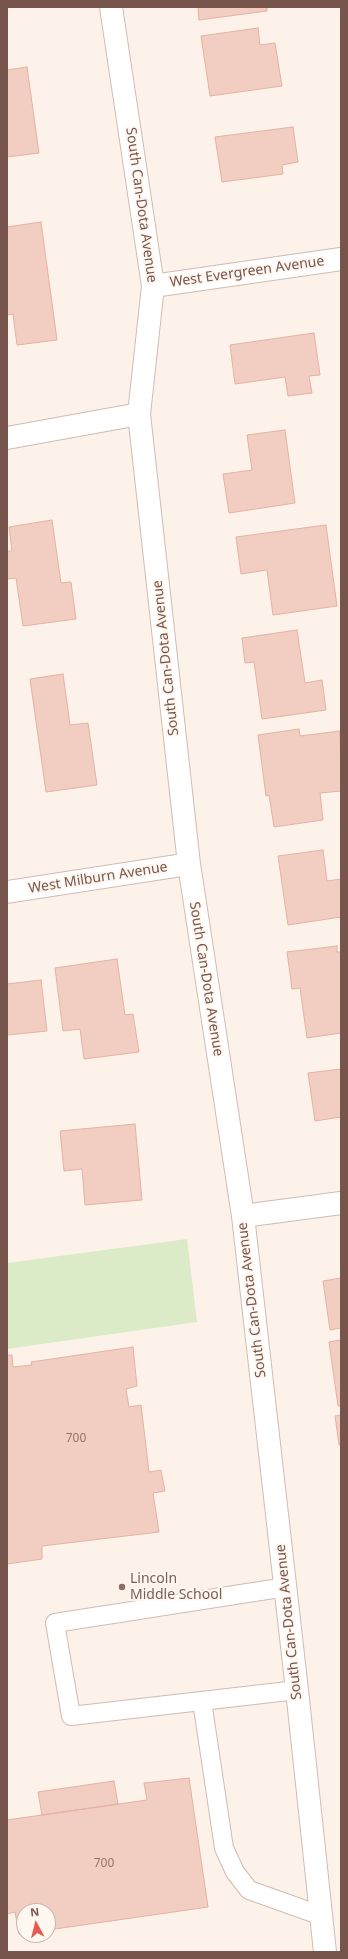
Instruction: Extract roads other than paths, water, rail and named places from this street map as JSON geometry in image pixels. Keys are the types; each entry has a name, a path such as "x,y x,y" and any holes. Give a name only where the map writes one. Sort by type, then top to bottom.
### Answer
{"street":[{"name":"South Can-Dota Avenue","path":"112,7 153,286 139,414 189,864 243,1216 286,1587 325,1952"},
{"name":"West Evergreen Avenue","path":"153,286 341,259"},
{"path":"7,438 139,414"},
{"name":"West Milburn Avenue","path":"7,892 189,864"},
{"path":"243,1216 341,1203"}],"lane":[{"path":"286,1587 55,1623 71,1716 297,1690"},
{"path":"202,1701 224,1848 235,1872 249,1890 322,1916"}],"place":[{"name":"Lincoln Middle School","path":"122,1587"}]}
